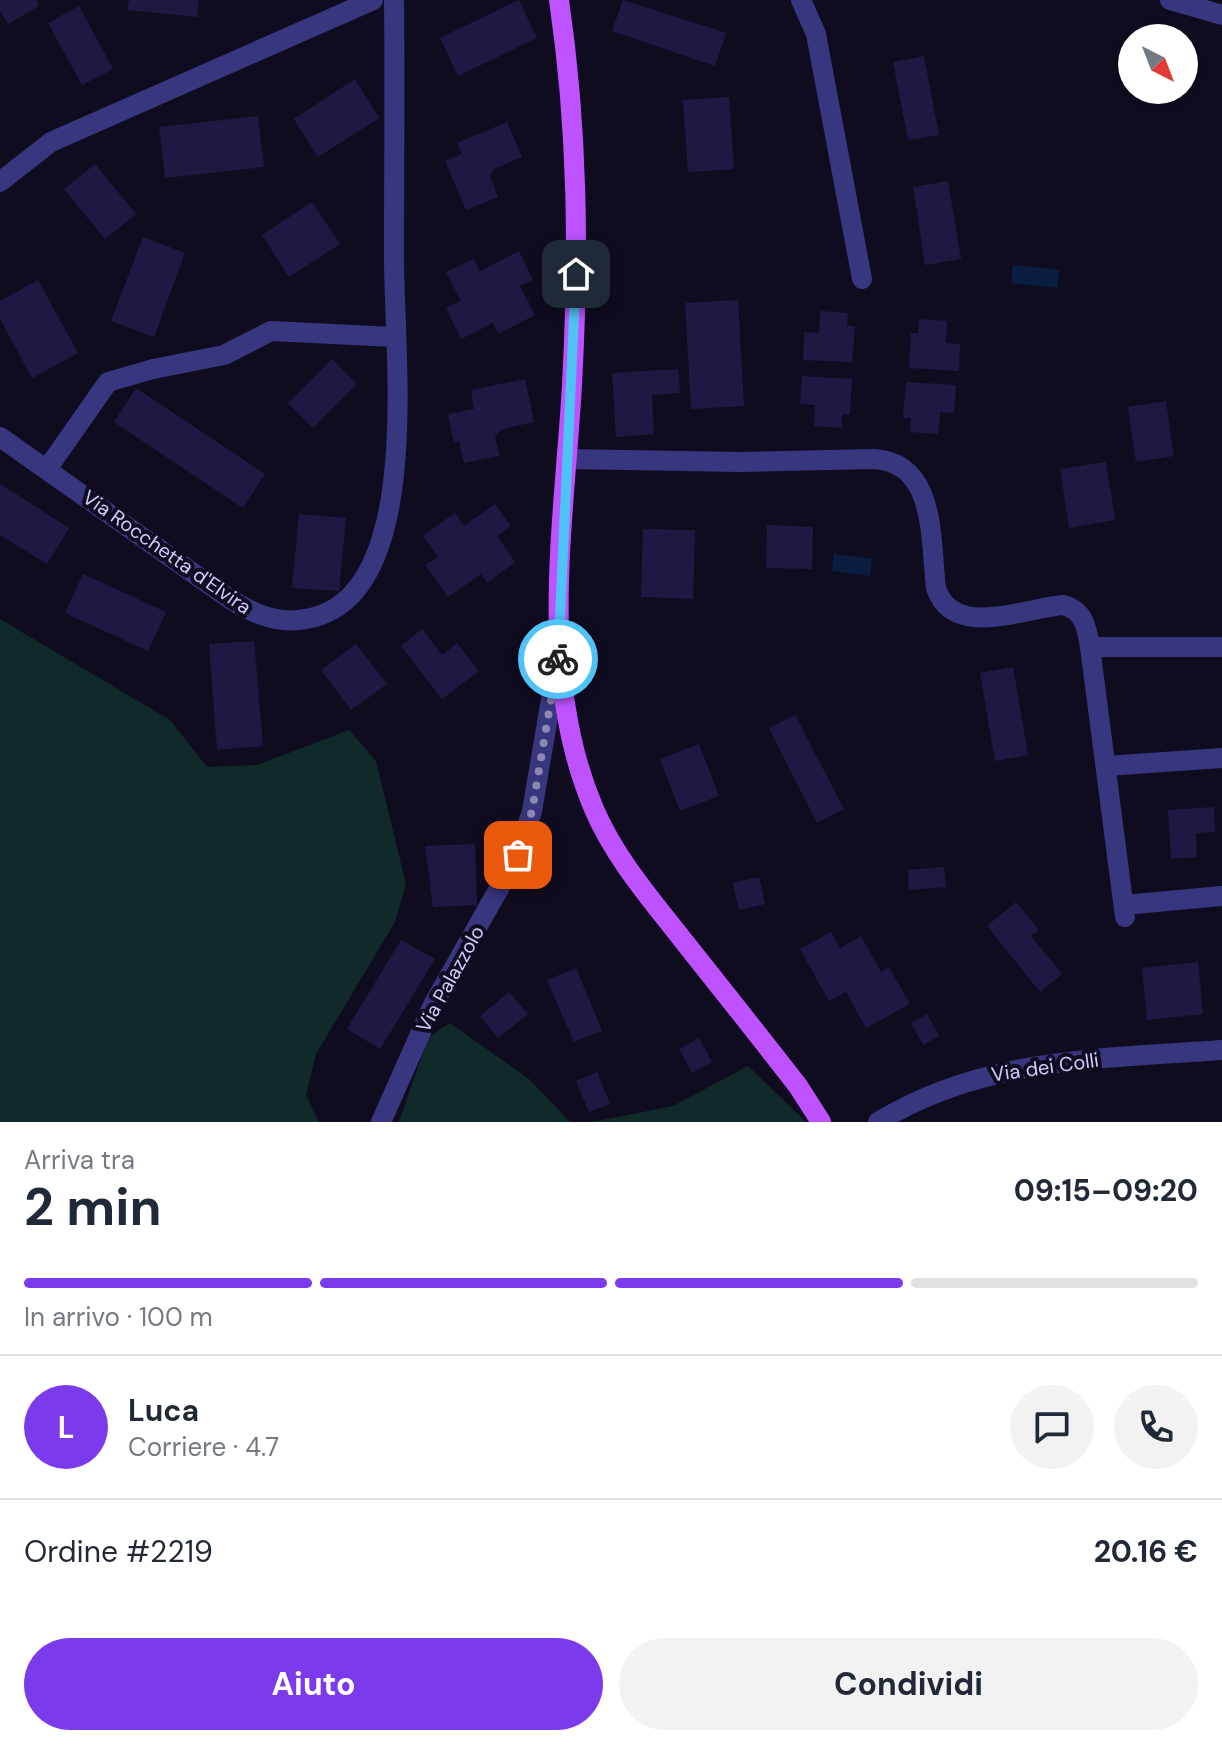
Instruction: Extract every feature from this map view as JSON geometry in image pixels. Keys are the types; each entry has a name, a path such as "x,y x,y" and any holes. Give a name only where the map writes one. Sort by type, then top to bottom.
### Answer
{"main road":[{"path":"559,0 572,87 579,219 560,650 570,740 607,835 638,883 798,1086 821,1122"}],"street":[{"path":"0,182 51,142 373,0"},
{"name":"Via Rocchetta d'Elvira","path":"0,437 243,607 263,617 292,622 329,612 351,598 369,572 391,501 397,457 394,0"},
{"path":"801,0 816,34 862,279"},
{"path":"1170,0 1222,15"},
{"path":"47,469 108,382 224,355 271,331 395,337"},
{"path":"567,459 890,461 909,471 921,487 936,588 947,607 961,616 976,618 1068,606 1082,618 1090,647 1125,911 1222,896"},
{"path":"1090,647 1222,647"},
{"name":"Via Palazzolo","path":"381,1122 433,1005 518,855 532,811 547,709 560,650"},
{"path":"1106,766 1222,758"},
{"name":"Via dei Colli","path":"878,1122 945,1088 1020,1067 1222,1050"}],"green space":[{"path":"0,619 170,720 207,767 257,765 349,730 376,761 406,884 395,922 316,1054 306,1095 319,1122 0,1122"},
{"path":"450,1023 529,1079 570,1122 399,1122 428,1038"},
{"path":"748,1066 806,1122 592,1122 673,1106"}],"water":[{"path":"1013,265 1059,270 1057,288 1011,283"},
{"path":"834,554 872,559 870,576 832,571"}],"building":[{"path":"0,0 36,0 39,6 8,24 0,10"},
{"path":"129,0 199,0 197,17 127,10"},
{"path":"519,0 537,38 458,76 440,38"},
{"path":"623,0 726,33 715,66 612,31"},
{"path":"79,6 113,69 82,85 48,23"},
{"path":"924,56 939,135 908,140 893,62"},
{"path":"355,79 379,118 318,157 294,119"},
{"path":"729,97 734,169 688,172 683,100"},
{"path":"258,116 264,167 165,178 159,127"},
{"path":"507,122 522,157 494,169 490,176 498,197 466,210 445,161 462,154 457,143"},
{"path":"95,164 136,214 105,239 64,189"},
{"path":"948,181 961,259 925,265 913,187"},
{"path":"312,202 340,244 289,277 262,235"},
{"path":"143,237 185,253 154,337 111,321"},
{"path":"519,251 533,280 520,286 535,315 498,334 493,323 461,339 446,308 461,301 446,272 474,259 480,271"},
{"path":"38,280 78,353 32,378 0,319 0,301"},
{"path":"738,300 744,406 691,409 685,303"},
{"path":"820,311 848,313 847,326 855,326 852,362 803,360 804,332 819,333"},
{"path":"919,319 947,321 946,343 960,344 959,371 909,368 911,333 918,333"},
{"path":"332,359 357,384 313,428 288,403"},
{"path":"678,369 680,393 652,395 654,434 616,437 612,373"},
{"path":"802,376 852,379 850,415 842,414 842,428 814,426 815,405 800,404"},
{"path":"525,379 534,422 502,429 495,436 499,456 464,463 459,441 454,442 448,414 474,409 471,390"},
{"path":"906,382 956,385 954,413 940,412 938,434 910,432 911,418 903,418"},
{"path":"136,388 265,474 243,508 114,422"},
{"path":"1166,401 1174,456 1136,462 1128,407"},
{"path":"1106,462 1115,520 1069,528 1060,469"},
{"path":"0,484 69,528 47,564 0,535"},
{"path":"495,504 511,526 497,536 515,562 487,583 481,574 448,597 425,565 438,557 423,536 455,513 464,526"},
{"path":"299,514 346,518 339,591 292,588"},
{"path":"767,525 813,527 812,569 766,568"},
{"path":"643,529 695,530 693,599 641,597"},
{"path":"83,574 166,612 148,651 65,613"},
{"path":"422,629 442,655 457,643 479,671 442,699 401,646"},
{"path":"254,641 263,746 217,750 209,644"},
{"path":"356,644 387,684 351,710 321,670"},
{"path":"1013,667 1028,755 995,761 980,673"},
{"path":"795,715 844,809 817,823 769,728"},
{"path":"699,744 719,796 680,811 660,759"},
{"path":"1214,807 1215,832 1196,833 1197,857 1171,859 1168,810"},
{"path":"475,844 477,905 433,907 425,846"},
{"path":"944,867 946,887 909,890 908,870"},
{"path":"759,877 765,904 739,910 733,883"},
{"path":"1016,902 1039,930 1031,936 1062,974 1040,992 987,926"},
{"path":"831,932 840,948 861,936 881,972 889,967 910,1004 866,1028 846,992 829,1001 800,949"},
{"path":"401,940 435,959 380,1049 347,1029"},
{"path":"1198,962 1203,1014 1147,1020 1142,968"},
{"path":"576,968 602,1031 574,1042 547,980"},
{"path":"509,992 528,1014 498,1038 480,1016"},
{"path":"927,1014 939,1036 923,1045 911,1023"},
{"path":"699,1038 712,1062 692,1073 679,1049"},
{"path":"597,1072 610,1104 589,1112 576,1081"}],"way so far":[{"path":"518,855 532,811 547,709 558,659"}],"route":[{"path":"558,659 576,274"}]}
